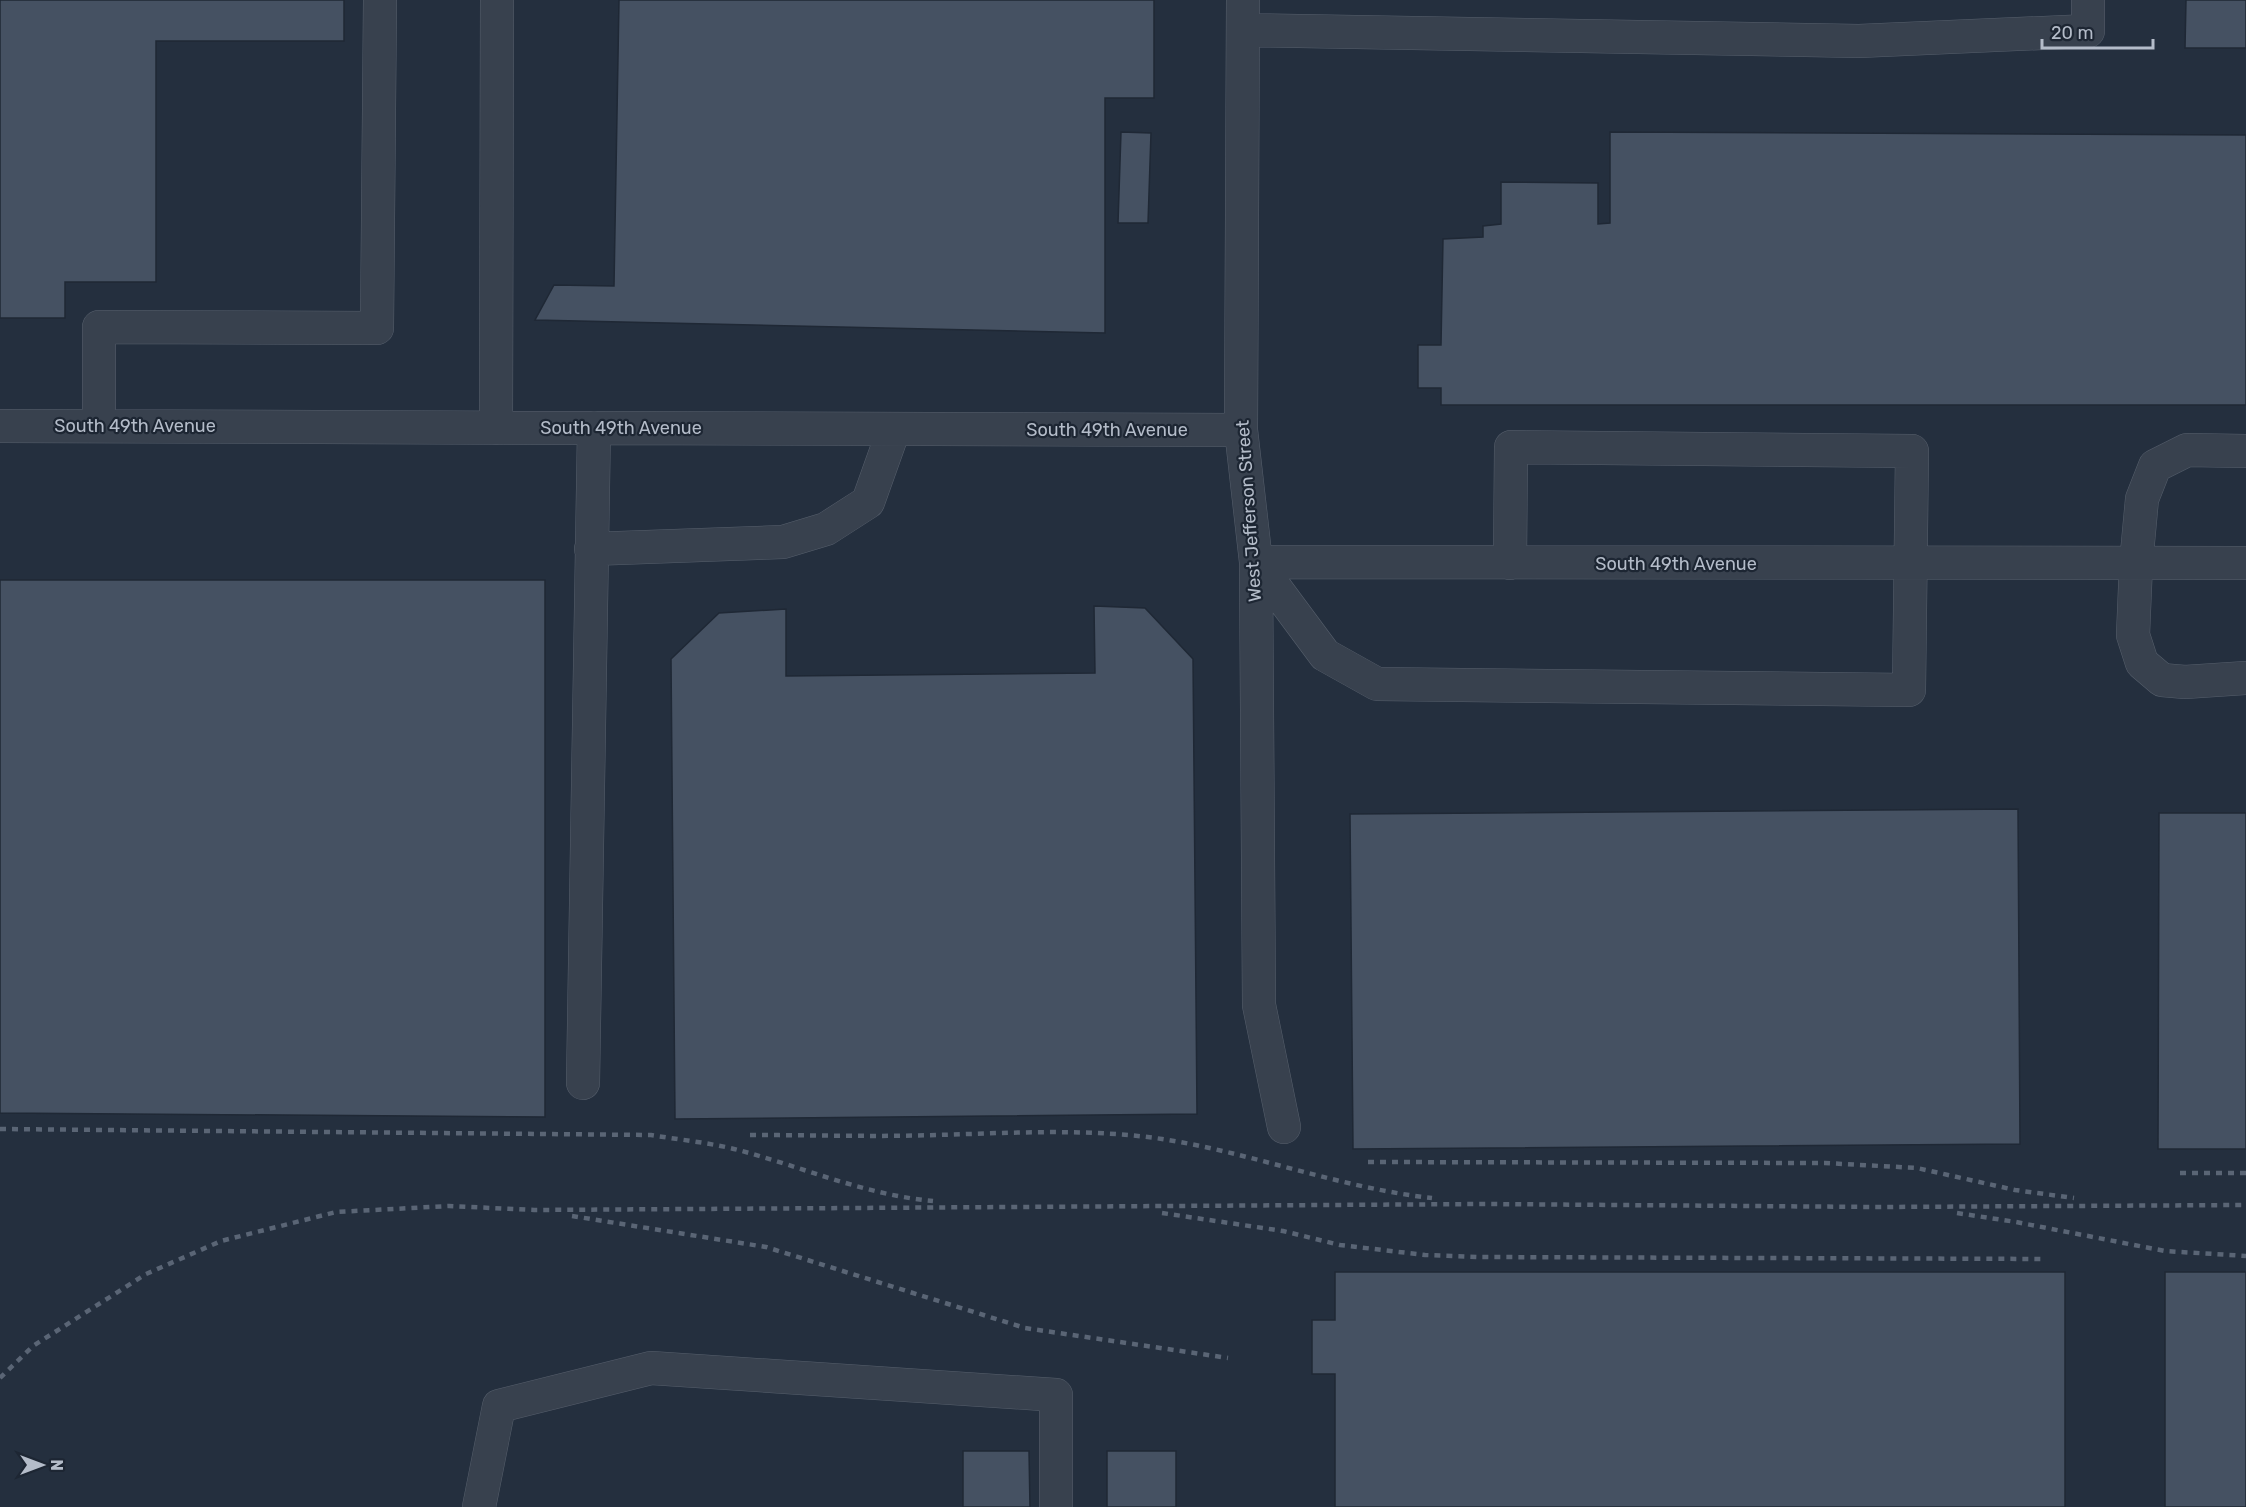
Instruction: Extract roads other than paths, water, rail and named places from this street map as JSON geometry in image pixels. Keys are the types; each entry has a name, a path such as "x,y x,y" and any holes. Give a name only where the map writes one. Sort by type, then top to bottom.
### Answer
{"street":[{"path":"99,426 99,327 377,328 380,0"},
{"path":"496,428 497,0"},
{"path":"1243,15 1859,41 2088,31 2088,0"},
{"name":"West Jefferson Street","path":"1243,15 1241,430 1256,562 1259,1005 1284,1127"},
{"name":"South 49th Avenue","path":"0,426 1241,430"},
{"path":"582,1083 594,428"},
{"path":"591,549 783,542 826,529 868,502 894,429"},
{"path":"1256,562 1325,655 1377,684 1909,690 1912,451 1511,447 1510,563"},
{"path":"2246,451 2187,450 2155,466 2142,499 2133,635 2142,663 2162,680 2185,682 2246,678"},
{"name":"South 49th Avenue","path":"1256,562 2246,563"},
{"path":"479,1507 499,1406 651,1368 1056,1395 1056,1507"}],"railway":[{"path":"0,1129 651,1135 731,1148 860,1187 933,1201"},
{"path":"750,1135 1106,1133 1196,1145 1364,1187 1432,1198"},
{"path":"1368,1162 1825,1163 1917,1168 2015,1190 2074,1198"},
{"path":"2180,1173 2246,1173"},
{"path":"0,1378 33,1346 146,1274 221,1241 336,1212 449,1206 534,1210 1486,1204 1879,1207 2246,1205"},
{"path":"1162,1213 1283,1231 1340,1245 1425,1255 2046,1259"},
{"path":"1957,1213 2165,1251 2246,1256"},
{"path":"572,1216 766,1247 1025,1328 1228,1358"}]}
